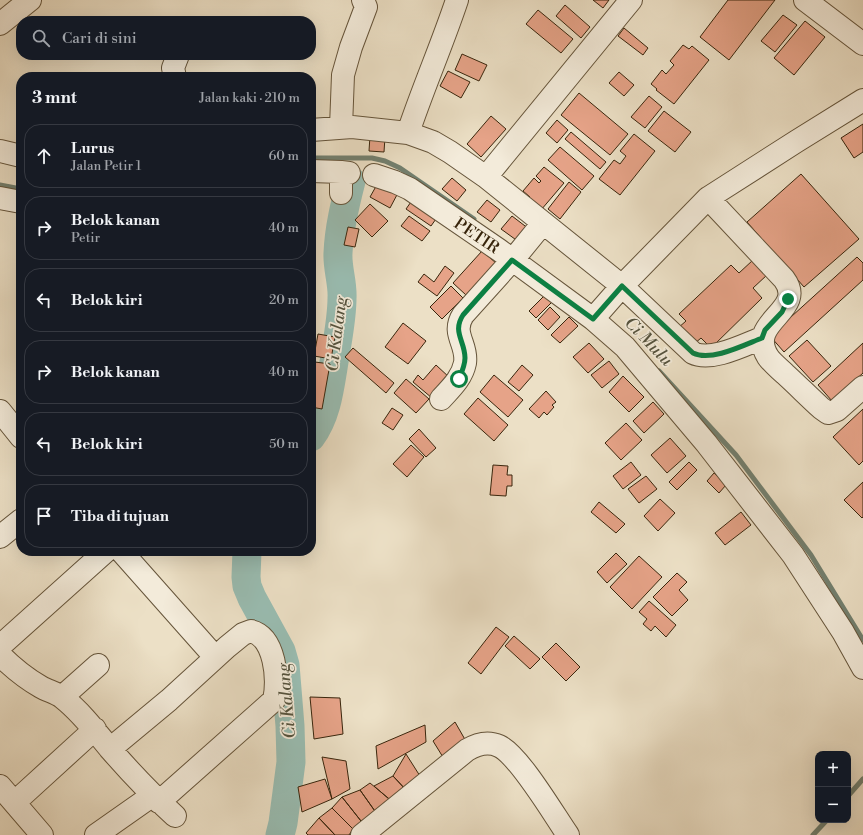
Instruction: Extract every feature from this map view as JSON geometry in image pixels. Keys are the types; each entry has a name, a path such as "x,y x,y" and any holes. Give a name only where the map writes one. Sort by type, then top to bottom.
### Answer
{"street":[{"path":"0,24 30,0"},
{"path":"346,127 343,75 351,47 366,7 363,0"},
{"path":"408,133 424,86 439,52 457,0"},
{"path":"486,177 631,0"},
{"path":"805,0 863,44"},
{"path":"174,72 173,68 176,60"},
{"path":"599,314 622,286 708,198 797,140 863,100"},
{"path":"316,130 346,127 408,133 433,142 450,152 486,177 622,286 698,356 719,354 762,338"},
{"path":"0,150 16,155"},
{"path":"316,172 344,179"},
{"name":"PETIR","path":"374,175 410,189 499,250 518,253 599,314 711,449 793,554 843,632 863,668"},
{"path":"0,198 16,201"},
{"path":"708,198 788,285 790,293 782,312 765,330 762,338 766,352 771,361 821,408 828,412 837,410 863,387"},
{"path":"441,399 456,382 464,367 465,357 458,326 463,315 543,223"},
{"path":"0,411 16,431"},
{"path":"0,537 16,524"},
{"path":"0,646 100,556"},
{"path":"125,556 215,657"},
{"path":"96,835 162,804 274,700 276,691 274,668 269,647 260,634 251,631 247,632 215,657 169,700 110,749"},
{"path":"0,655 23,676 62,698 95,729 110,749 162,804"},
{"path":"62,698 98,665"},
{"path":"15,802 95,729"},
{"path":"362,835 467,750 482,744 498,746 511,753 568,835"},
{"path":"0,786 42,835"}],"building":[{"path":"593,0 609,0 603,8"},
{"path":"728,0 775,0 729,60 700,37"},
{"path":"565,5 590,27 581,38 556,16"},
{"path":"538,10 573,39 561,53 526,24"},
{"path":"783,15 797,25 775,52 761,41"},
{"path":"805,21 825,37 794,75 774,58"},
{"path":"624,28 648,48 643,55 618,36"},
{"path":"683,45 689,49 692,46 709,60 674,104 656,90 657,89 651,84 662,70 666,74 674,65 670,61"},
{"path":"462,54 487,65 479,81 455,70"},
{"path":"448,71 470,82 461,98 440,86"},
{"path":"619,72 634,85 624,96 609,83"},
{"path":"579,93 628,134 610,155 561,115"},
{"path":"649,96 662,107 645,128 631,117"},
{"path":"664,111 691,132 675,152 648,131"},
{"path":"491,116 506,129 481,157 467,144"},
{"path":"557,120 568,130 557,143 546,133"},
{"path":"863,124 863,152 854,158 841,138"},
{"path":"571,132 606,162 600,169 565,139"},
{"path":"634,134 655,151 620,195 599,179 614,160 620,164 626,156 620,151"},
{"path":"370,136 385,137 384,152 369,151"},
{"path":"560,147 594,176 582,190 548,160"},
{"path":"544,167 564,183 541,210 523,191 534,178 539,183 541,181 536,176"},
{"path":"801,174 859,239 804,287 747,222"},
{"path":"452,178 466,190 457,201 442,189"},
{"path":"379,181 399,191 390,208 370,197"},
{"path":"569,182 581,192 560,219 548,209"},
{"path":"413,199 438,216 431,226 406,209"},
{"path":"487,200 500,210 491,222 477,212"},
{"path":"370,204 388,221 372,237 355,220"},
{"path":"409,216 430,231 422,241 401,226"},
{"path":"512,216 529,229 519,242 501,229"},
{"path":"348,227 359,229 355,247 344,245"},
{"path":"482,251 496,263 466,295 453,283"},
{"path":"857,257 863,263 863,280 784,352 770,336"},
{"path":"753,260 767,275 753,288 762,298 711,348 701,338 694,344 678,328 686,321 679,314 731,265 739,273"},
{"path":"445,266 454,273 437,296 418,282 424,274 434,282"},
{"path":"451,286 463,298 442,319 430,307"},
{"path":"545,295 552,302 536,318 529,311"},
{"path":"550,307 560,317 548,330 538,320"},
{"path":"569,317 578,326 560,343 551,335"},
{"path":"403,323 426,341 408,364 385,347"},
{"path":"318,334 335,337 331,359 316,356"},
{"path":"807,340 831,366 813,382 789,356"},
{"path":"589,343 604,359 588,373 573,357"},
{"path":"863,343 863,373 832,401 818,385"},
{"path":"353,348 394,383 386,393 345,357"},
{"path":"609,361 619,374 602,388 591,375"},
{"path":"316,362 330,364 322,409 316,408"},
{"path":"436,365 450,378 432,398 413,382 418,375 423,380"},
{"path":"522,365 533,375 519,391 508,382"},
{"path":"494,375 523,400 508,417 480,392"},
{"path":"623,376 644,397 629,412 609,392"},
{"path":"406,379 429,399 416,413 394,393"},
{"path":"546,391 556,402 552,405 554,407 547,415 544,412 539,418 529,409"},
{"path":"478,398 508,425 494,441 464,414"},
{"path":"653,402 664,414 644,433 633,421"},
{"path":"392,408 403,415 393,430 382,423"},
{"path":"863,409 863,461 859,465 833,437"},
{"path":"626,423 642,440 621,460 605,443"},
{"path":"419,429 436,448 426,457 409,439"},
{"path":"670,438 686,456 667,473 651,455"},
{"path":"411,445 424,457 407,477 393,464"},
{"path":"631,462 641,475 623,489 613,476"},
{"path":"689,462 697,470 677,490 669,482"},
{"path":"493,465 508,466 507,475 512,475 512,486 507,486 506,496 490,495"},
{"path":"714,473 726,485 719,493 707,481"},
{"path":"646,476 657,489 639,503 628,489"},
{"path":"863,482 863,517 862,518 844,500"},
{"path":"660,499 675,513 658,531 644,516"},
{"path":"599,502 625,524 616,533 591,512"},
{"path":"741,512 751,525 725,545 715,533"},
{"path":"616,553 627,564 607,583 597,572"},
{"path":"639,556 662,577 632,609 610,587"},
{"path":"677,573 687,582 679,590 688,600 672,616 653,597"},
{"path":"649,601 676,625 666,637 655,626 651,631 643,624 647,619 639,612"},
{"path":"496,627 509,637 481,674 468,663"},
{"path":"514,636 540,659 530,669 505,646"},
{"path":"556,643 580,667 566,681 542,657"},
{"path":"310,697 340,698 343,734 314,739"},
{"path":"455,722 467,743 446,762 433,741"},
{"path":"425,725 426,742 378,769 376,746"},
{"path":"406,754 420,776 407,791 393,776"},
{"path":"322,757 346,761 350,789 332,799"},
{"path":"393,776 407,791 390,800 374,786"},
{"path":"325,779 332,799 302,812 298,787"},
{"path":"370,783 393,802 377,814 360,790"},
{"path":"360,790 377,814 361,821 342,797"},
{"path":"342,797 361,821 353,829 332,808"},
{"path":"332,808 353,829 349,835 335,835 319,818"},
{"path":"319,818 335,835 308,835 306,833"}],"waterway":[{"name":"Ci Mulu","path":"316,158 372,158 385,161 400,168 474,219"},
{"name":"Ci Kalang","path":"316,430 328,398 339,334 342,292 338,259 339,244 343,216 351,181"},
{"name":"Ci Mulu","path":"0,185 16,188"},
{"name":"Ci Mulu","path":"659,371 736,455 811,555 863,640"},
{"name":"Ci Kalang","path":"247,556 247,586 281,651 285,665 290,726 291,762 280,835"},
{"path":"851,793 863,779"},
{"path":"813,835 824,823"}],"route":[{"path":"459,379 465,362 464,351 459,334 459,322 463,315 512,260 593,319 607,305 622,286 698,356 719,354 762,338 765,330 782,312 788,299"}]}
